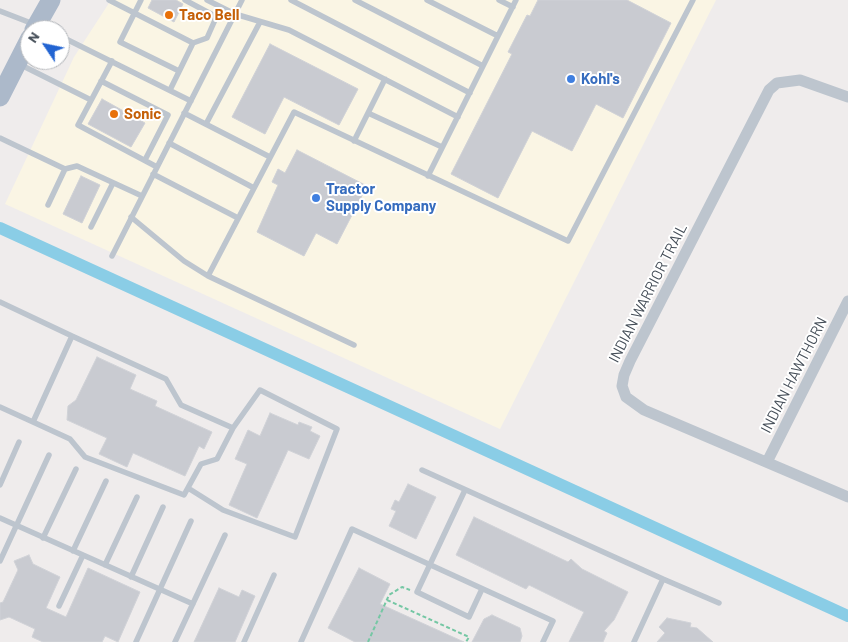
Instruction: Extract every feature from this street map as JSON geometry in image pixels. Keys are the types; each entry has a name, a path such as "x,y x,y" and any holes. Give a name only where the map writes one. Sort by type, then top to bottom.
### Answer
{"main road":[{"path":"42,20 51,0"},
{"path":"0,97 20,60"}],"street":[{"name":"INDIAN WARRIOR TRAIL","path":"848,97 800,80 778,83 769,90 624,375 622,386 626,397 633,404 848,497"},
{"name":"INDIAN HAWTHORN","path":"766,462 848,301"}],"lane":[{"path":"109,0 193,43"},
{"path":"141,0 120,42 179,70"},
{"path":"170,90 193,43 207,38 215,20 213,15 185,0"},
{"path":"207,0 235,14 289,30 458,117"},
{"path":"112,256 242,0"},
{"path":"291,0 470,93"},
{"path":"355,0 483,66"},
{"path":"427,0 498,36"},
{"path":"499,0 513,7"},
{"path":"428,176 516,0"},
{"path":"208,276 294,112 568,241 693,0"},
{"path":"0,11 20,22"},
{"path":"206,124 260,22"},
{"path":"70,41 191,100"},
{"path":"112,61 78,125 157,167"},
{"path":"18,63 91,100"},
{"path":"354,141 385,79"},
{"path":"101,81 168,115 145,160"},
{"path":"184,113 270,157"},
{"path":"368,113 442,147"},
{"path":"0,138 64,169 77,166 142,196"},
{"path":"169,143 254,188"},
{"path":"48,205 64,169"},
{"path":"153,174 238,218"},
{"path":"91,227 113,183"},
{"path":"131,217 178,256 208,276 354,345"},
{"path":"0,302 166,379 181,405 233,428"},
{"path":"33,422 72,336"},
{"path":"0,407 70,439 85,457 184,495 201,464 217,459 233,428 260,390 337,429 295,537 223,510 188,488"},
{"path":"0,485 19,442"},
{"path":"0,562 49,455"},
{"path":"43,538 76,469"},
{"path":"422,470 719,604"},
{"path":"73,551 106,482"},
{"path":"465,490 417,592 469,618 482,589"},
{"path":"105,565 137,497"},
{"path":"131,577 163,507"},
{"path":"0,518 193,604"},
{"path":"136,642 191,521"},
{"path":"301,642 352,529 553,621 544,642"},
{"path":"175,642 225,535"},
{"path":"59,606 83,556"},
{"path":"244,642 274,576"},
{"path":"634,642 663,579"}],"path":[{"path":"368,642 389,596 402,587 417,592"},
{"path":"387,600 469,637 466,642"}],"shaded area":[{"path":"111,0 716,0 500,429 5,204 68,70 70,70 74,57"}],"building":[{"name":"Taco Bell","path":"152,0 176,0 183,4 174,22 148,8"},
{"name":"Kohl's","path":"538,0 627,0 671,23 623,118 596,104 572,151 532,131 498,198 451,174 512,54 508,52 527,15 530,16"},
{"path":"270,44 358,89 339,125 284,97 265,134 232,117"},
{"path":"102,99 145,123 131,147 88,124"},
{"name":"Tractor Supply Company","path":"297,150 367,186 337,244 316,233 304,256 257,232 278,185 272,182 278,169 285,173"},
{"path":"81,176 100,185 82,223 63,214"},
{"path":"97,357 136,375 130,389 157,401 155,406 212,432 204,449 199,446 185,476 133,453 127,467 99,454 107,438 67,420 68,406 76,400"},
{"path":"270,413 298,425 299,422 312,427 310,431 320,436 309,459 288,450 257,518 229,505 247,464 235,459 248,430 260,436"},
{"path":"408,484 436,497 416,539 389,526 396,511 391,509 395,500 399,502"},
{"path":"474,517 568,562 571,559 582,569 628,592 614,620 604,631 607,633 603,642 569,642 584,612 529,585 526,589 456,555"},
{"path":"29,555 33,564 60,577 46,608 66,617 88,568 140,592 118,642 105,636 102,642 43,642 32,637 35,629 9,617 0,620 0,603 3,602 18,570 14,561"},
{"path":"359,568 390,584 380,604 464,642 355,642 328,628"},
{"path":"219,588 239,597 242,590 255,596 235,642 194,642"},
{"path":"492,615 520,628 522,636 520,642 472,642 484,619"},
{"path":"667,618 691,623 690,627 697,628 713,642 657,642 665,633 659,627"}],"waterway":[{"path":"0,228 848,616"}],"place":[{"name":"Taco Bell","path":"169,15"},
{"name":"Kohl's","path":"571,79"},
{"name":"Sonic","path":"114,114"},
{"name":"Tractor Supply Company","path":"316,198"}]}
